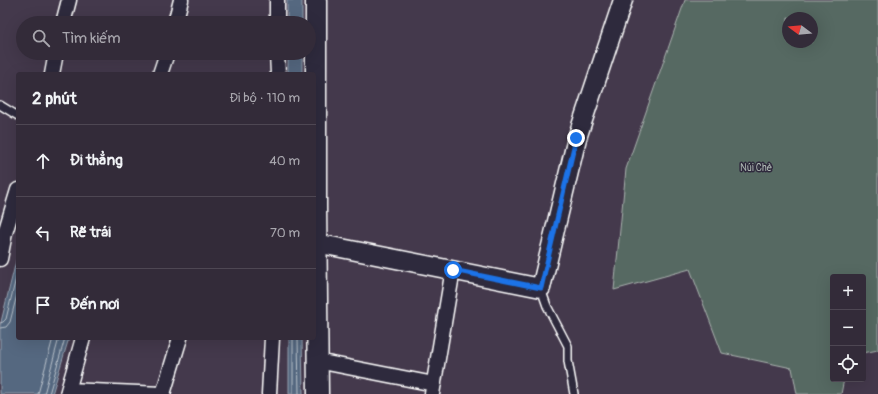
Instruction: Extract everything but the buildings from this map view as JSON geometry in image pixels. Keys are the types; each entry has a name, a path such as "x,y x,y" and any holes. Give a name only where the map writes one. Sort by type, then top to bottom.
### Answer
{"main road":[{"path":"316,0 316,16"},
{"path":"316,60 316,72"},
{"path":"316,243 318,394"}],"street":[{"path":"65,16 69,0"},
{"path":"177,16 180,0"},
{"path":"277,0 277,16"},
{"path":"316,243 541,288 576,138 623,0"},
{"path":"52,72 55,60"},
{"path":"161,72 165,60"},
{"path":"277,60 278,72"},
{"path":"0,259 5,233 16,197"},
{"path":"317,361 433,389 453,270"},
{"path":"82,340 67,392 163,394 179,340"},
{"path":"269,394 272,340"}],"lane":[{"path":"0,105 16,115"},
{"path":"541,288 547,306 568,346 568,361 574,394"}],"green space":[{"name":"Núi Chè","path":"685,0 878,0 878,350 866,352 866,274 830,274 830,382 843,382 841,394 797,394 792,368 722,353 690,269 614,290 626,169"}],"water":[{"path":"287,0 302,0 302,16 287,16"},
{"path":"288,60 302,60 302,72 288,72"},
{"path":"16,261 16,340 68,340 52,394 0,394 0,326"},
{"path":"289,340 302,340 303,394 289,394"}],"route":[{"path":"453,270 541,288 576,138"}]}
